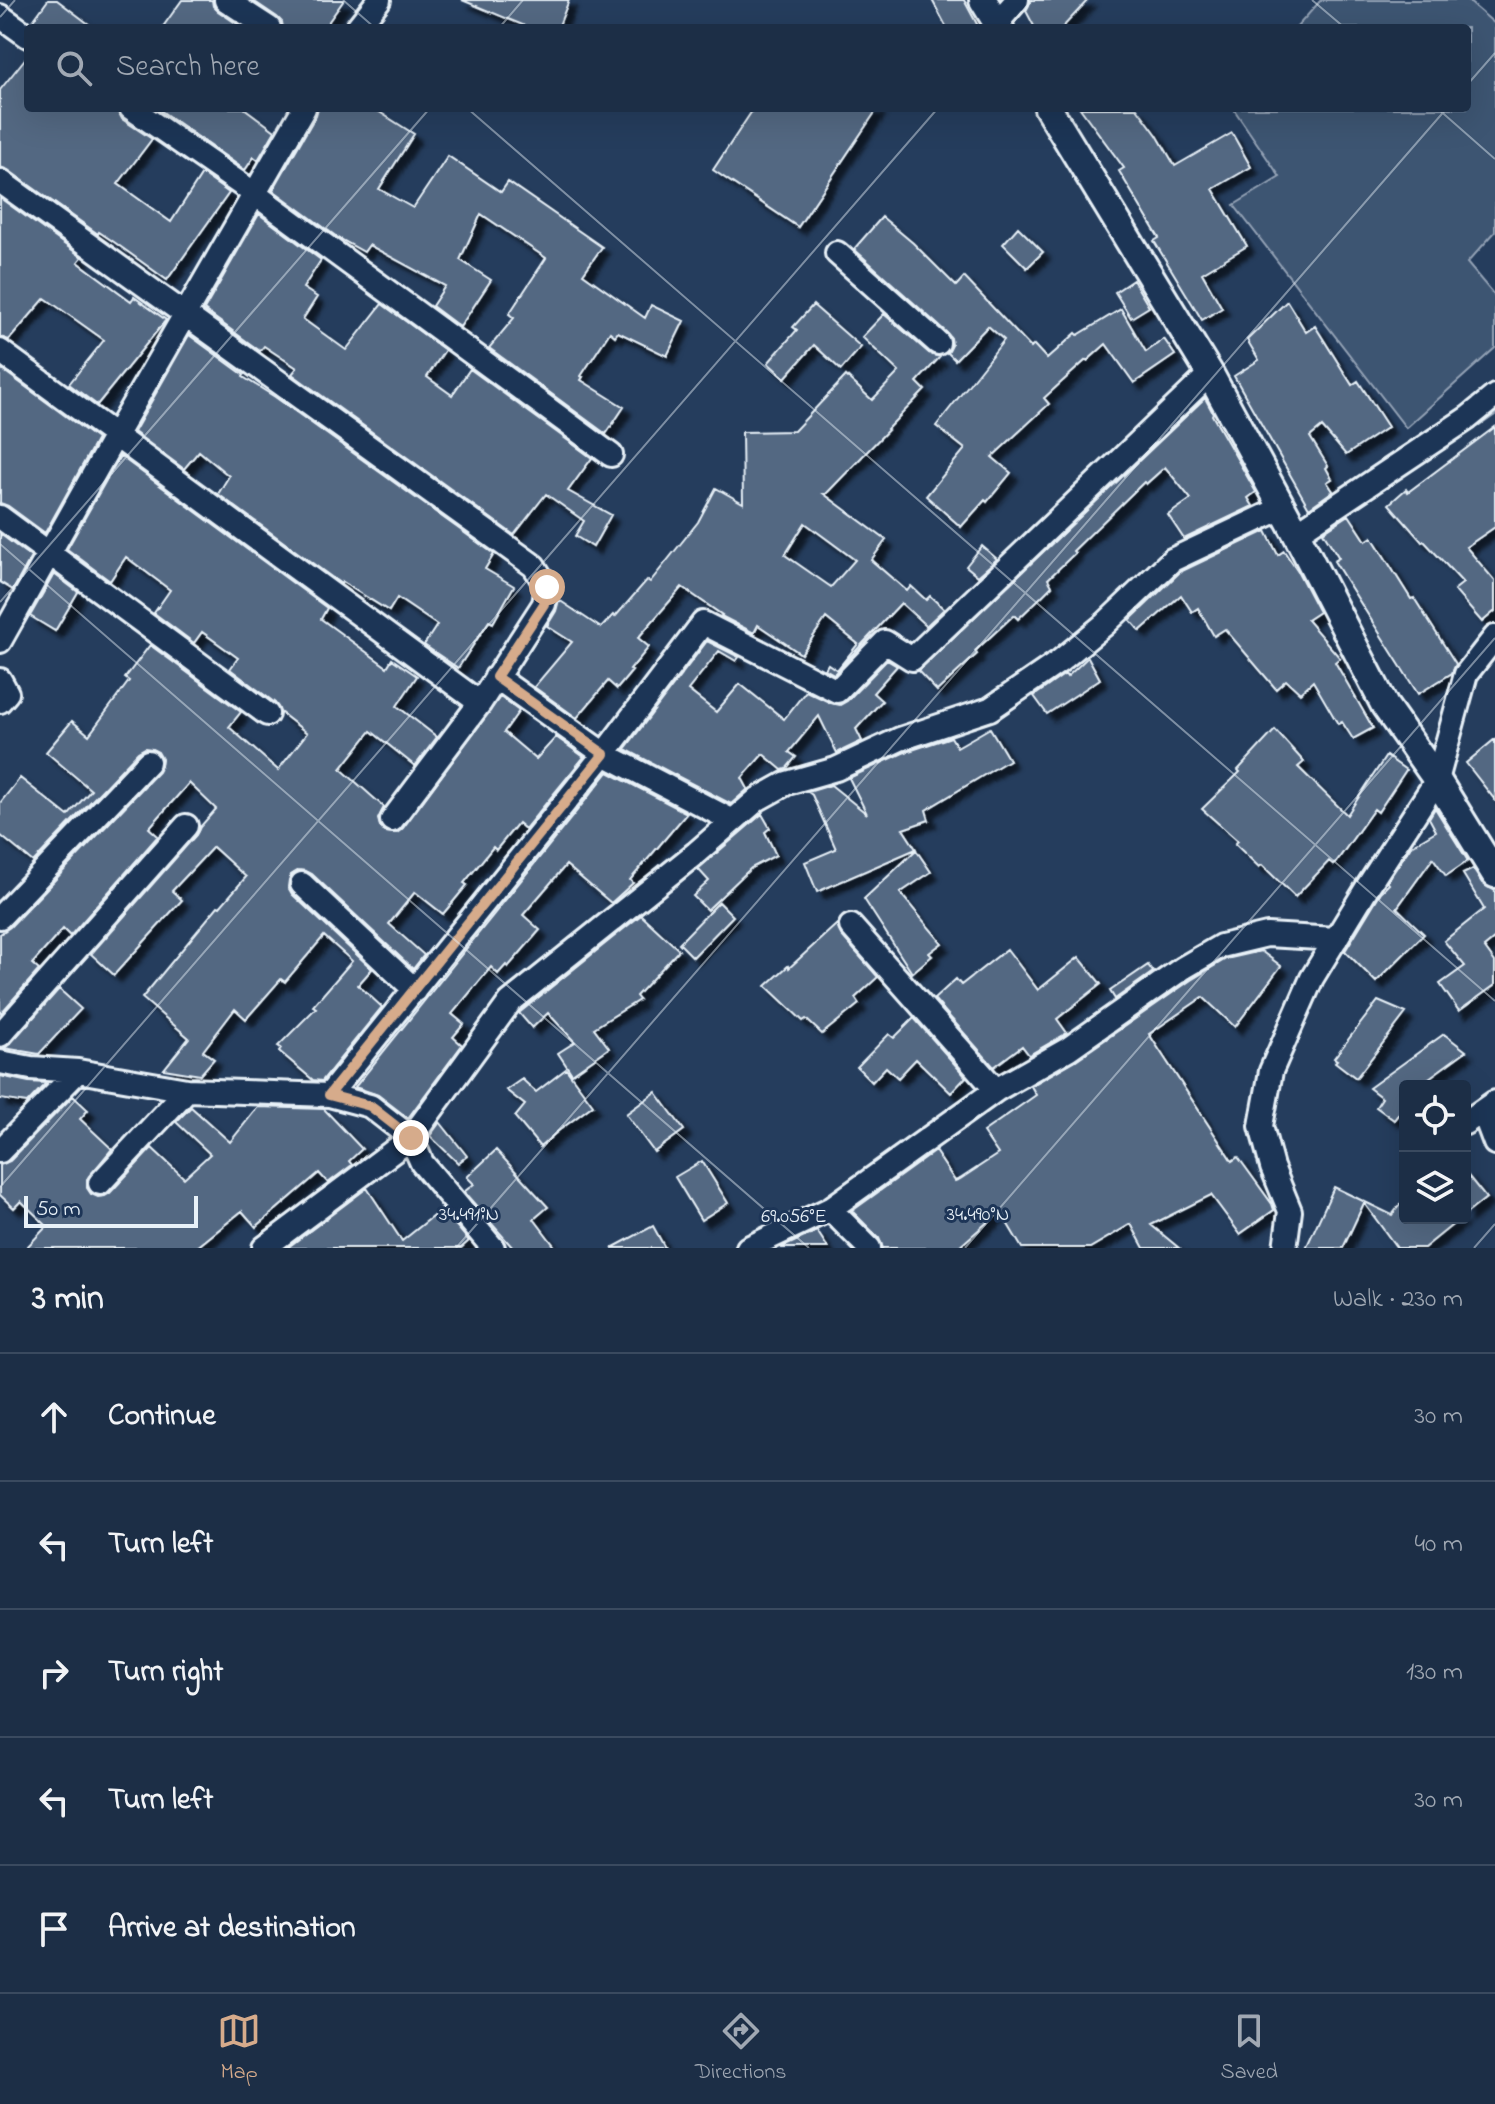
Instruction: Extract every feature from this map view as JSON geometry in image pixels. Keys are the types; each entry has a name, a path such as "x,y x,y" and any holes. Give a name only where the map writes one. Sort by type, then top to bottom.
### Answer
{"street":[{"path":"226,0 263,24"},
{"path":"360,24 379,0"},
{"path":"983,0 997,24"},
{"path":"999,24 1017,0"},
{"path":"0,16 24,33"},
{"path":"137,112 255,194 611,455"},
{"path":"0,641 302,112"},
{"path":"1050,112 1210,374 1385,706 1437,780 1495,874"},
{"path":"0,181 534,566 547,587 544,604 480,703 392,820"},
{"path":"837,253 938,343"},
{"path":"0,351 480,703"},
{"path":"329,1095 604,754 703,623 837,691 885,642 912,659 1210,374"},
{"path":"1296,533 1468,418 1495,396"},
{"path":"264,1248 411,1138 510,1002 696,853 758,799 787,783 836,769 900,739 990,709 1060,661 1105,624 1172,560 1282,508"},
{"path":"0,517 267,714"},
{"path":"1285,1248 1290,1211 1272,1167 1261,1126 1271,1071 1312,978 1437,780 1466,674 1495,637"},
{"path":"496,677 604,754 733,821"},
{"path":"0,680 7,693 0,701"},
{"path":"0,917 148,762"},
{"path":"0,1035 186,826"},
{"path":"302,884 415,990"},
{"path":"851,926 996,1090"},
{"path":"748,1248 830,1209 996,1090 1068,1049 1183,968 1221,946 1267,935 1336,939"},
{"path":"0,1062 31,1068 78,1071 187,1090 329,1095 370,1106 411,1138 422,1163 493,1248"},
{"path":"0,1151 78,1071"},
{"path":"100,1183 187,1090"},
{"path":"1481,1112 1495,1143"},
{"path":"830,1209 869,1248"}],"shaded area":[{"path":"1321,0 1467,0 1495,24 1495,232 1467,263 1495,296 1495,348 1406,428 1234,205 1280,177 1236,112 1471,112 1471,24 1300,24"}],"building":[{"path":"48,0 57,0 89,24 34,24 32,22"},
{"path":"182,0 212,0 218,11 237,24 165,24"},
{"path":"252,0 344,0 327,24 282,24"},
{"path":"462,0 569,0 560,24 520,24"},
{"path":"932,0 964,0 977,24 945,24"},
{"path":"1031,0 1088,0 1066,24 1033,24 1026,11"},
{"path":"24,60 24,112 119,112 122,119 152,139 118,184 171,222 202,174 229,193 167,280 0,167 0,90"},
{"path":"163,112 249,112 275,131 258,160 254,157 245,170"},
{"path":"317,112 379,112 414,134 379,189 413,208 448,156 501,192 508,182 602,247 583,274 645,318 651,305 684,321 667,356 618,332 615,336 610,332 581,376 581,380 624,407 606,434 489,348 514,318 509,314 546,258 481,214 460,260 491,280 460,327 432,306 445,286 369,245 364,252 337,237 273,190"},
{"path":"751,112 875,112 798,227 713,170"},
{"path":"1083,112 1140,112 1175,166 1232,133 1251,167 1213,189 1247,246 1202,273 1222,308 1202,320 1154,241 1159,238 1119,171 1124,168"},
{"path":"0,198 82,257 78,262 131,301 134,297 166,320 97,405 69,384 104,340 45,298 9,340 0,337"},
{"path":"259,214 321,260 303,288 317,297 303,319 346,350 382,304 445,350 427,377 452,395 470,369 592,458 568,491 611,515 593,547 575,536 584,521 546,494 514,535 292,374 297,368 264,346 260,351 204,310"},
{"path":"882,217 956,286 964,277 1031,348 1034,345 1047,359 1076,333 1078,335 1121,309 1146,352 1164,339 1175,355 1134,383 1106,344 1086,360 1044,398 1049,404 992,457 1011,473 961,527 926,496 965,449 936,426 1004,340 988,326 955,360 948,353 952,345 947,333 854,249"},
{"path":"1018,227 1043,252 1027,268 1003,244"},
{"path":"1133,280 1149,307 1131,318 1115,292"},
{"path":"1287,301 1306,332 1315,326 1352,385 1358,381 1388,427 1346,455 1322,427 1310,437 1328,466 1326,468 1332,479 1327,482 1333,491 1309,508 1234,376 1259,360 1247,340"},
{"path":"813,305 861,347 841,370 814,345 785,378 768,363 797,330 793,327"},
{"path":"884,314 929,353 940,357 917,382 925,390 824,494 886,540 871,560 907,591 911,586 926,600 930,596 944,609 926,626 901,603 834,674 825,669 828,664 837,670 858,644 826,618 801,654 758,625 754,633 721,616 682,587 638,638 649,647 632,671 617,689 608,681 577,718 534,687 572,642 547,626 559,600 601,628 613,615 615,617 647,580 650,582 698,522 716,488 743,503 742,432 794,431 846,376 872,400 899,372 862,337","holes":["805,523 855,560 831,587 785,555"]},
{"path":"189,335 243,377 494,554 485,569 514,586 493,623 489,621 458,668 424,645 437,625 397,598 389,611 341,584 218,494 229,476 199,451 184,469 134,432"},
{"path":"0,368 97,439 45,533 0,503"},
{"path":"1205,398 1256,492 1248,498 1253,506 1184,539 1168,515 1191,499 1165,467 1146,484 1144,482 1073,551 1075,553 1048,579 1052,586 1041,597 1018,619 1014,615 937,691 918,671"},
{"path":"1495,427 1495,527 1466,547 1495,581 1495,611 1482,622 1454,590 1463,583 1389,504"},
{"path":"120,456 327,608 321,619 387,667 392,659 417,676 397,706 437,737 415,766 371,731 341,769 384,807 378,819 384,832 397,833 403,828 500,697 519,711 504,732 536,759 556,737 584,757 525,829 518,823 496,850 493,847 443,914 415,892 389,924 424,955 413,969 312,874 299,870 291,875 288,887 292,894 372,969 358,985 382,1007 322,1081 313,1080 279,1051 281,1048 278,1046 316,1008 313,1006 352,961 324,936 285,982 281,979 246,1019 235,1009 203,1051 214,1059 200,1075 164,1069 189,1038 142,998 246,877 213,847 172,891 182,900 114,975 91,954 216,809 189,783 149,828 158,836 70,936 63,929 32,964 39,970 0,1012 0,934 158,772 162,759 152,749 145,748 138,752 33,862 0,835 0,803 20,778 68,816 91,790 46,752 72,721 89,735 129,681 125,678 150,645 241,712 229,727 278,770 307,733 280,712 275,703 230,669 238,658 202,632 194,643 154,613 170,590 126,557 110,581 67,549"},
{"path":"1349,515 1366,541 1372,537 1456,664 1452,673 1418,694 1334,561 1339,558 1323,532"},
{"path":"1266,531 1278,555 1284,551 1298,572 1319,612 1307,620 1340,658 1335,662 1373,728 1353,739 1342,722 1338,724 1313,681 1300,693 1286,680 1276,689 1225,629 1214,636 1198,608 1192,612 1181,595 1140,631 1130,620 1180,572"},
{"path":"0,534 31,557 13,590 0,582"},
{"path":"982,546 997,559 978,576 966,566"},
{"path":"54,574 78,592 55,631 30,616"},
{"path":"707,641 739,657 736,661 719,651 688,690 716,712 740,684 784,719 806,691 840,705 887,660 897,666 873,693 882,701 856,729 862,741 837,753 819,716 789,752 796,757 786,769 782,770 763,754 742,778 748,789 731,804 625,749"},
{"path":"1088,657 1100,679 1047,714 1034,696 1065,674 1067,677"},
{"path":"990,728 1009,760 926,810 929,820 903,829 916,849 817,892 805,862 836,849 808,792 831,785 867,814 849,778 903,753 951,737 957,747"},
{"path":"1275,730 1304,762 1298,767 1347,815 1386,756 1406,770 1378,812 1374,809 1334,865 1329,861 1295,897 1262,865 1259,867 1235,844 1238,841 1202,809 1240,772 1238,770"},
{"path":"1495,739 1495,800 1466,763"},
{"path":"608,772 687,813 630,880 633,883 611,903 566,865 523,915 540,930 508,967 506,965 498,974 491,967 452,1014 464,1024 453,1037 462,1045 408,1118 378,1095 355,1087"},
{"path":"1435,808 1468,861 1446,876 1433,858 1397,908 1424,934 1376,982 1345,951 1411,846 1436,831 1429,818"},
{"path":"762,814 770,828 765,832 776,855 751,868 707,910 693,896 709,881 698,869"},
{"path":"916,850 931,872 900,893 942,943 912,973 864,899"},
{"path":"1473,869 1482,883 1495,891 1495,938 1484,947 1495,962 1495,985 1459,1011 1440,984 1465,966 1444,941 1484,909 1463,874"},
{"path":"719,902 733,916 693,957 679,943"},
{"path":"641,915 679,950 636,996 639,1000 594,1028 609,1048 572,1074 558,1053 575,1042 548,1013 532,1028 519,1013"},
{"path":"837,924 841,935 878,977 855,998 859,1004 822,1034 806,1019 803,1021 766,986"},
{"path":"1007,949 1038,990 1079,957 1101,984 1057,1019 1067,1033 1029,1055 1022,1046 994,1067 934,999 956,979 961,985"},
{"path":"1261,951 1281,966 1235,1027 1203,997 1149,1034 1232,1161 1238,1157 1272,1204 1274,1210 1240,1234 1211,1195 1151,1225 1179,1248 1144,1248 1131,1224 1090,1248 1022,1248 1000,1211 958,1248 883,1248 879,1238 852,1211 935,1151 955,1181 960,1179 998,1154 983,1132 1036,1095 1031,1086 1076,1060 1226,959"},
{"path":"1148,965 1153,972 1115,999 1110,991"},
{"path":"59,989 81,1009 39,1054 4,1048 10,1044"},
{"path":"1378,1001 1406,1013 1356,1078 1334,1058"},
{"path":"914,1018 966,1077 951,1093 916,1059 898,1078 886,1067 872,1082 857,1067 889,1034 894,1038"},
{"path":"1444,1034 1466,1051 1426,1080 1399,1080 1399,1113 1394,1120 1376,1107 1382,1098 1369,1088"},
{"path":"566,1069 593,1105 540,1147 515,1117 525,1105 506,1090 522,1079 536,1092"},
{"path":"0,1076 46,1083 27,1103 0,1099"},
{"path":"656,1092 684,1130 654,1152 626,1114"},
{"path":"73,1096 88,1110 80,1119 112,1149 87,1179 87,1188 98,1197 110,1193 152,1148 184,1178 210,1154 176,1122 191,1107 230,1142 258,1107 324,1109 362,1149 349,1161 352,1165 328,1183 319,1173 256,1227 242,1211 196,1248 26,1248 47,1226 21,1201 14,1208 0,1195 0,1165 10,1161"},
{"path":"440,1122 467,1156 458,1163 430,1136"},
{"path":"496,1150 548,1207 534,1219 556,1248 513,1248 464,1192 474,1184 467,1177"},
{"path":"702,1161 728,1203 701,1220 675,1177"},
{"path":"1471,1179 1486,1198 1471,1210"},
{"path":"1334,1187 1392,1215 1399,1206 1399,1224 1454,1224 1424,1248 1397,1248 1364,1203 1343,1248 1306,1248"},
{"path":"367,1188 402,1241 442,1209 469,1241 461,1248 287,1248"},
{"path":"653,1226 665,1248 612,1248"},
{"path":"817,1231 828,1248 781,1248"}],"waterway":[{"path":"1478,424 1495,412"}],"route":[{"path":"411,1138 370,1106 329,1095 604,754 496,677 544,604 547,587"}]}
